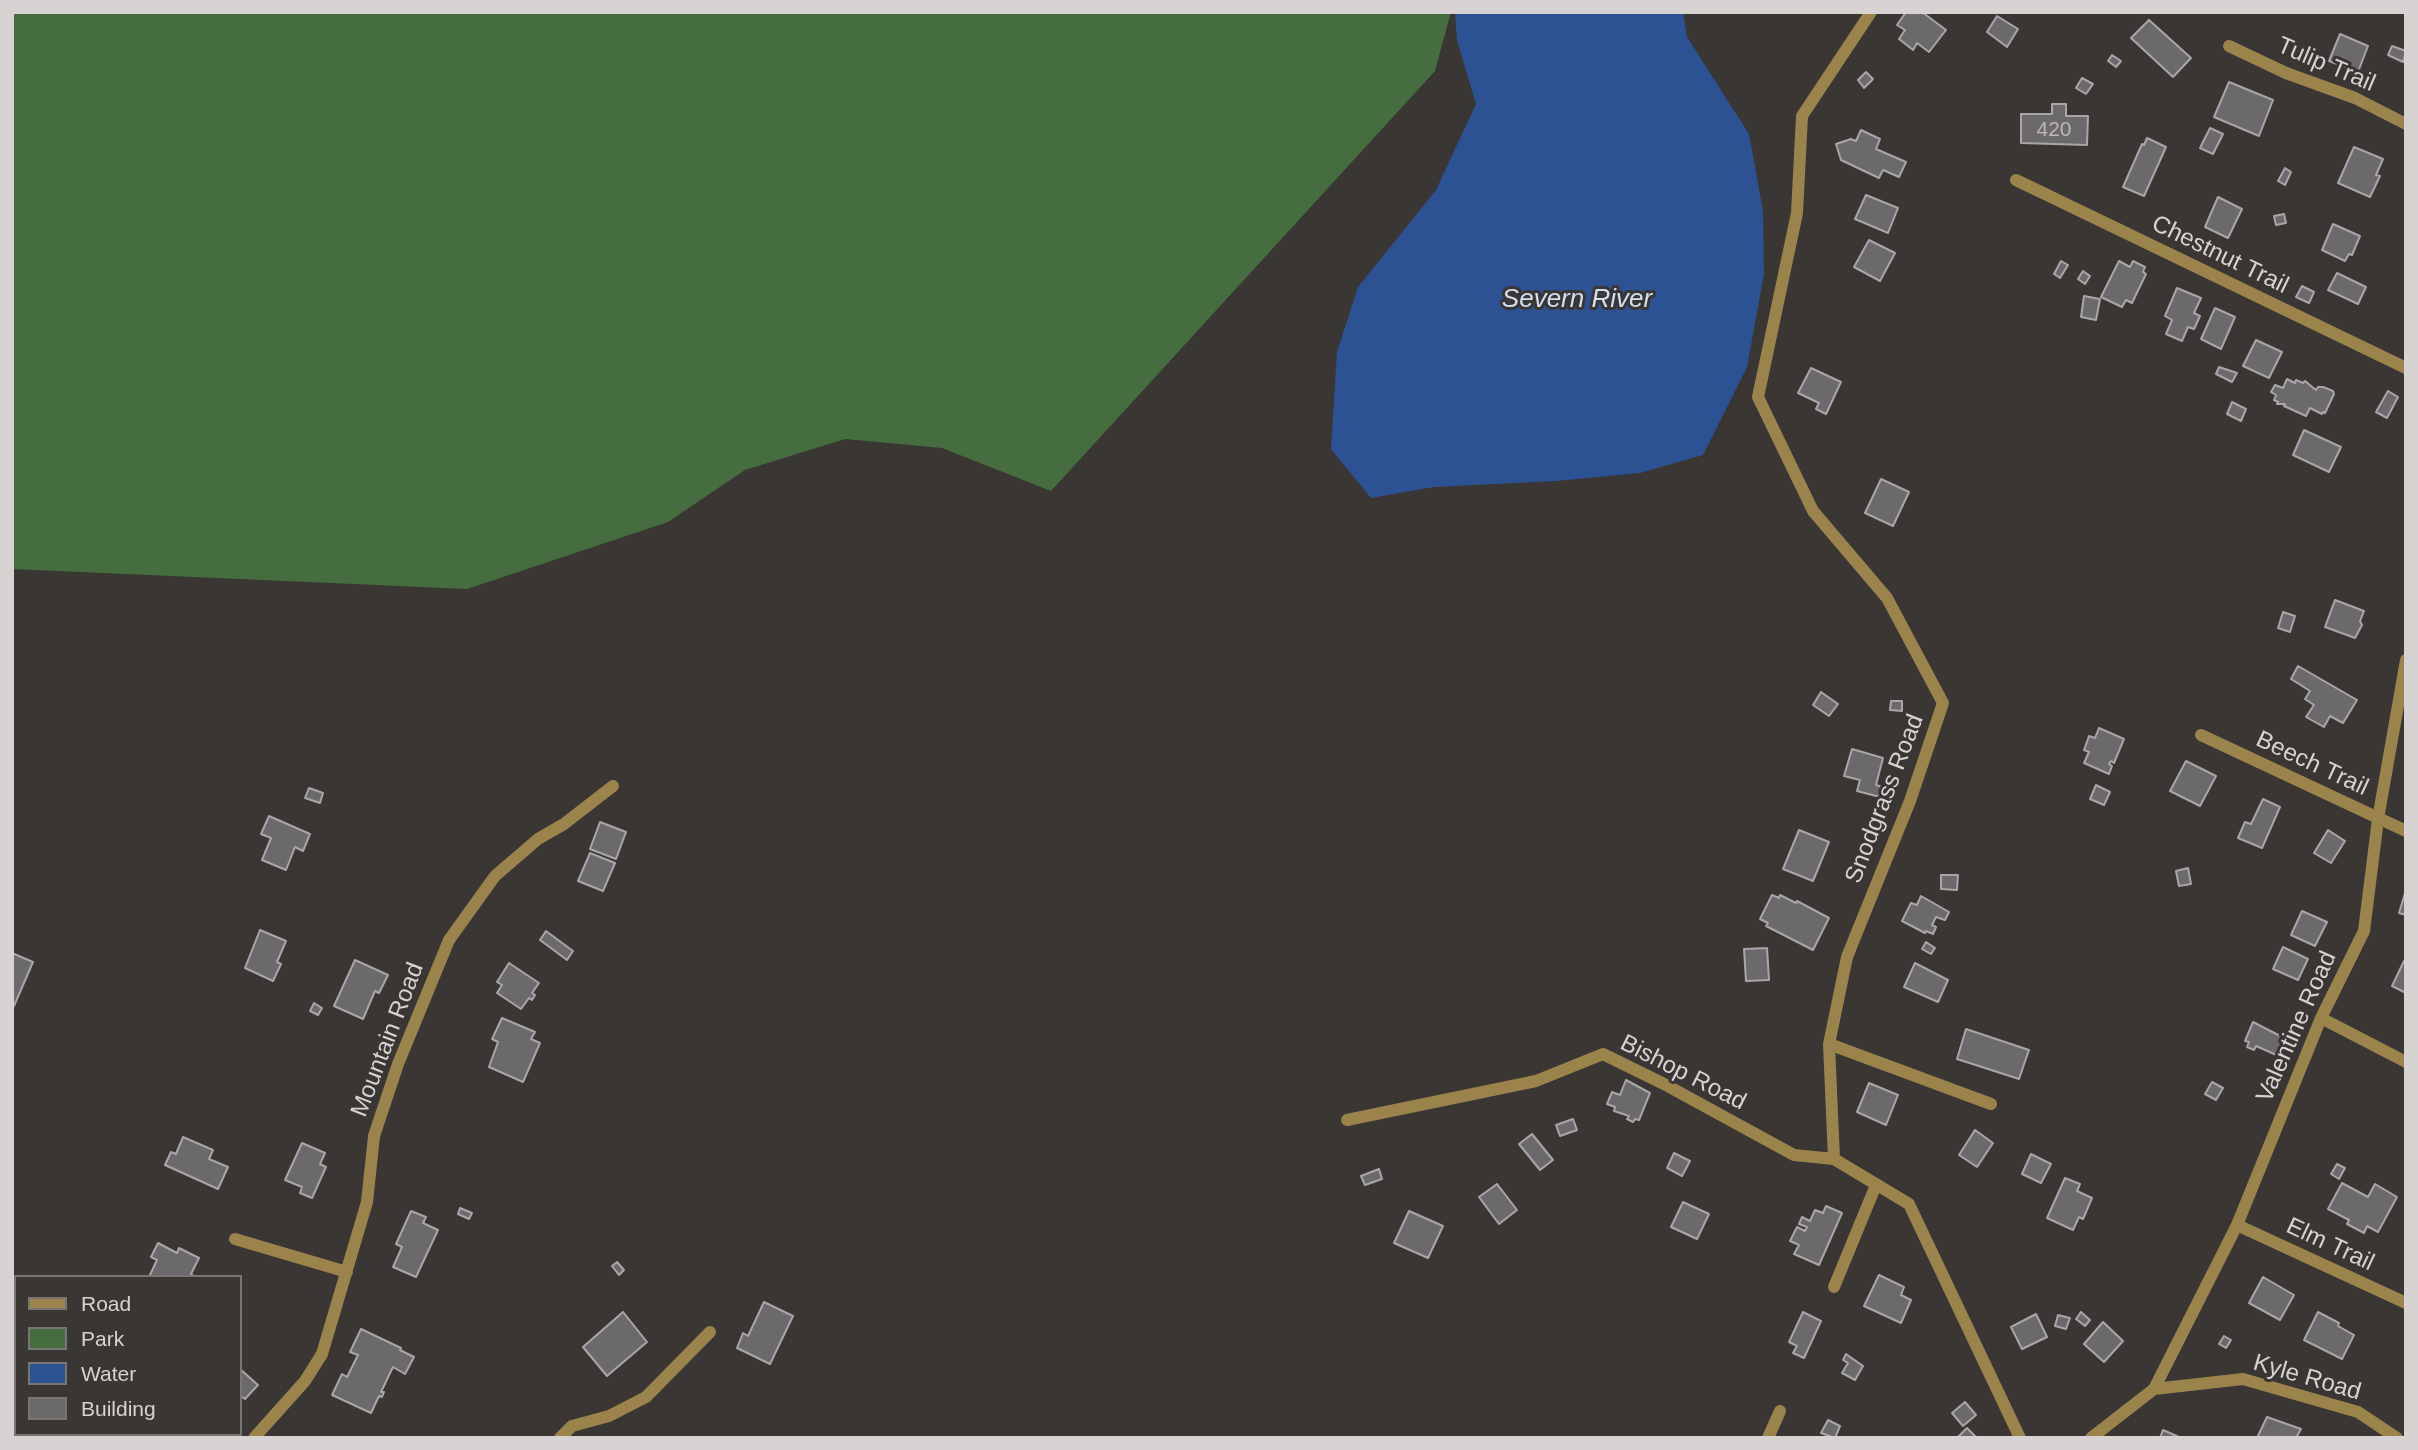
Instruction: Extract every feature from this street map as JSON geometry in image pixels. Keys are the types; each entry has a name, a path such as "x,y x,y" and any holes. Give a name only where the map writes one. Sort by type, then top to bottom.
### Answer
{"street":[{"name":"Snodgrass Road","path":"1835,1159 1829,1044 1847,957 1910,801 1943,704 1887,598 1813,511 1758,397 1797,214 1802,116 1871,12"},
{"name":"Tulip Trail","path":"2229,46 2286,73 2355,98 2406,124"},
{"name":"Chestnut Trail","path":"2016,180 2406,368"},
{"name":"Valentine Road","path":"2154,1389 2236,1225 2321,1018 2364,931 2378,819 2406,660"},
{"name":"Beech Trail","path":"2201,735 2406,831"},
{"name":"Mountain Road","path":"254,1438 305,1381 322,1354 368,1202 374,1136 397,1063 449,940 495,876 538,839 564,824 613,786"},
{"path":"2321,1018 2406,1062"},
{"path":"1829,1044 1991,1104"},
{"name":"Bishop Road","path":"1347,1120 1536,1081 1603,1054 1794,1155 1835,1159"},
{"path":"1835,1159 1909,1204 2020,1438"},
{"path":"1834,1287 1876,1185"},
{"name":"Elm Trail","path":"2236,1225 2406,1303"},
{"path":"235,1239 347,1272"},
{"path":"560,1438 572,1426 610,1416 646,1397 710,1332"},
{"name":"Kyle Road","path":"2154,1389 2243,1380 2358,1412 2397,1438"},
{"path":"2091,1438 2154,1389"},
{"path":"1768,1438 1780,1411"}],"green space":[{"path":"12,12 1451,12 1435,71 1051,491 942,448 845,439 745,470 668,522 467,589 12,569"}],"water":[{"name":"Severn River","path":"1455,12 1683,12 1687,37 1749,134 1763,211 1764,274 1747,367 1703,455 1640,473 1556,481 1434,487 1371,498 1331,449 1337,352 1358,287 1436,190 1476,104 1457,40"}],"building":[{"path":"1906,12 1922,12 1946,30 1929,52 1917,43 1913,50 1899,39 1905,30 1897,25"},
{"path":"1997,16 2018,29 2007,47 1987,32"},
{"path":"2149,20 2191,58 2173,77 2131,38"},
{"path":"2340,34 2368,46 2358,72 2329,61"},
{"path":"2392,46 2406,51 2403,62 2388,55"},
{"path":"2112,55 2121,61 2116,67 2108,61"},
{"path":"1866,72 1873,79 1864,88 1858,80"},
{"path":"2082,78 2093,84 2086,94 2076,88"},
{"path":"2229,82 2273,100 2259,136 2214,117"},
{"path":"2052,104 2066,104 2066,116 2088,116 2087,145 2021,143 2021,114 2052,114"},
{"path":"2210,128 2223,134 2213,154 2200,148"},
{"path":"1861,130 1880,139 1876,149 1906,162 1899,177 1883,170 1879,178 1841,160 1836,144 1851,139 1856,141"},
{"path":"2147,138 2166,147 2144,196 2123,187"},
{"path":"2354,147 2383,159 2376,175 2380,176 2370,197 2338,183"},
{"path":"2285,168 2291,172 2285,185 2278,181"},
{"path":"1866,195 1898,208 1888,233 1855,219"},
{"path":"2218,197 2242,209 2228,238 2205,227"},
{"path":"2284,214 2286,223 2276,225 2274,216"},
{"path":"2333,224 2360,236 2352,255 2349,254 2345,261 2322,250"},
{"path":"1869,240 1895,253 1880,281 1854,267"},
{"path":"2061,261 2068,265 2060,278 2054,274"},
{"path":"2119,261 2130,267 2133,261 2145,267 2143,272 2146,274 2132,303 2126,300 2122,307 2101,297"},
{"path":"2083,271 2090,276 2085,284 2078,279"},
{"path":"2337,273 2366,287 2358,304 2328,290"},
{"path":"2302,286 2314,292 2309,303 2296,297"},
{"path":"2177,288 2201,298 2194,313 2200,316 2194,329 2188,327 2182,341 2166,334 2172,320 2165,316"},
{"path":"2084,296 2100,299 2096,320 2081,317"},
{"path":"2215,308 2235,317 2221,349 2201,339"},
{"path":"2256,340 2282,352 2269,378 2243,366"},
{"path":"2219,367 2237,373 2232,382 2216,374"},
{"path":"1811,368 1841,382 1826,414 1816,409 1819,403 1798,393"},
{"path":"2287,379 2295,383 2296,380 2303,383 2305,381 2316,390 2323,387 2333,391 2325,413 2310,408 2306,416 2284,406 2285,404 2277,404 2274,400 2276,395 2271,392 2275,385 2283,388"},
{"path":"2388,391 2398,397 2387,418 2376,412"},
{"path":"2232,402 2246,409 2241,421 2227,414"},
{"path":"2304,430 2341,447 2329,472 2293,455"},
{"path":"1881,479 1909,492 1893,526 1865,513"},
{"path":"2335,600 2364,611 2360,621 2362,625 2355,638 2325,627"},
{"path":"2283,612 2295,616 2290,632 2278,628"},
{"path":"2298,666 2357,700 2343,723 2330,716 2324,727 2306,717 2314,705 2305,699 2310,691 2291,679"},
{"path":"1821,692 1838,704 1829,716 1813,705"},
{"path":"1891,701 1902,701 1902,711 1890,710"},
{"path":"2099,728 2124,739 2114,763 2111,761 2109,764 2112,766 2109,774 2084,763 2089,752 2084,750 2089,736 2095,738"},
{"path":"1852,749 1883,758 1876,785 1883,787 1880,797 1857,791 1860,780 1844,776"},
{"path":"2186,761 2216,776 2200,806 2170,791"},
{"path":"2096,785 2110,792 2104,805 2090,799"},
{"path":"309,788 323,793 320,803 305,798"},
{"path":"2263,799 2280,807 2262,848 2238,838 2245,822 2251,824"},
{"path":"269,816 310,834 303,851 295,847 286,870 262,860 271,838 261,834"},
{"path":"600,822 626,832 616,859 590,849"},
{"path":"1799,830 1829,842 1813,881 1783,869"},
{"path":"2328,830 2345,841 2331,863 2314,853"},
{"path":"590,853 615,863 603,891 578,881"},
{"path":"2188,868 2191,884 2179,886 2176,871"},
{"path":"1941,875 1958,875 1957,890 1941,889"},
{"path":"2406,890 2406,915 2399,913"},
{"path":"1772,895 1779,898 1780,895 1796,903 1797,901 1829,918 1813,950 1766,926 1768,923 1760,919"},
{"path":"1921,896 1949,912 1945,920 1936,917 1932,925 1936,927 1933,934 1926,931 1925,933 1902,921 1911,903 1917,905"},
{"path":"2302,911 2327,922 2315,946 2291,935"},
{"path":"260,930 286,941 277,962 281,964 273,981 245,968"},
{"path":"546,931 573,951 567,960 540,940"},
{"path":"1926,942 1935,948 1931,954 1922,949"},
{"path":"2283,947 2308,959 2298,980 2273,969"},
{"path":"1767,948 1769,980 1746,981 1744,949"},
{"path":"12,953 33,962 14,1006 12,1005"},
{"path":"355,960 388,975 379,993 375,991 363,1019 334,1006"},
{"path":"2404,961 2406,962 2406,993 2392,986"},
{"path":"509,963 539,983 532,993 535,995 532,1000 529,998 521,1009 497,993 502,985 497,982"},
{"path":"1915,963 1948,980 1938,1002 1904,987"},
{"path":"314,1003 322,1008 318,1015 310,1011"},
{"path":"502,1018 535,1032 531,1039 540,1043 523,1082 489,1067 498,1042 492,1039"},
{"path":"2253,1022 2288,1040 2281,1057 2256,1046 2254,1050 2247,1047 2249,1042 2245,1041"},
{"path":"1966,1029 2029,1050 2019,1079 1957,1059"},
{"path":"1626,1080 1650,1093 1639,1120 1635,1119 1633,1122 1627,1119 1629,1116 1614,1111 1615,1107 1607,1104 1612,1092 1620,1095"},
{"path":"2212,1082 2223,1088 2216,1100 2205,1094"},
{"path":"1869,1083 1898,1095 1886,1125 1857,1112"},
{"path":"1573,1119 1577,1130 1560,1136 1556,1125"},
{"path":"1975,1130 1993,1143 1977,1167 1959,1155"},
{"path":"1532,1134 1553,1160 1540,1170 1519,1144"},
{"path":"183,1137 213,1150 209,1159 228,1167 218,1189 165,1165 171,1152 176,1154"},
{"path":"302,1143 325,1153 320,1164 326,1167 312,1198 300,1193 302,1187 285,1180"},
{"path":"1674,1153 1690,1161 1682,1176 1667,1168"},
{"path":"2031,1154 2051,1164 2041,1183 2022,1174"},
{"path":"2337,1164 2345,1168 2339,1179 2331,1174"},
{"path":"1379,1169 1382,1179 1365,1185 1361,1176"},
{"path":"2065,1178 2080,1184 2077,1191 2092,1198 2083,1219 2079,1217 2073,1230 2047,1218"},
{"path":"2342,1183 2368,1197 2375,1184 2397,1197 2378,1232 2367,1226 2364,1233 2347,1224 2349,1220 2328,1209"},
{"path":"1497,1184 1517,1210 1499,1224 1479,1197"},
{"path":"1683,1202 1709,1214 1697,1239 1671,1227"},
{"path":"1826,1206 1842,1213 1819,1265 1794,1254 1799,1245 1790,1241 1797,1227 1805,1231 1807,1227 1799,1224 1802,1217 1810,1221 1815,1210 1823,1213"},
{"path":"460,1208 472,1213 469,1219 458,1214"},
{"path":"411,1211 426,1217 423,1223 438,1230 416,1277 393,1267 402,1247 396,1244"},
{"path":"1409,1211 1443,1226 1428,1258 1394,1243"},
{"path":"158,1243 177,1253 179,1248 199,1258 192,1275 150,1275 157,1260 151,1257"},
{"path":"617,1262 624,1270 619,1275 612,1266"},
{"path":"1879,1275 1904,1287 1901,1295 1911,1300 1901,1323 1864,1306"},
{"path":"2263,1277 2294,1295 2280,1320 2249,1303"},
{"path":"764,1302 793,1316 770,1364 737,1348 743,1333 748,1336"},
{"path":"623,1312 647,1342 607,1376 583,1347"},
{"path":"1803,1312 1821,1321 1804,1358 1793,1353 1797,1346 1789,1342"},
{"path":"2081,1312 2090,1320 2085,1326 2076,1319"},
{"path":"2318,1312 2354,1335 2342,1359 2304,1340"},
{"path":"2036,1314 2047,1337 2022,1349 2011,1327"},
{"path":"2058,1315 2070,1318 2066,1329 2055,1326"},
{"path":"2103,1322 2123,1341 2104,1362 2084,1344"},
{"path":"361,1329 414,1357 405,1374 393,1367 381,1392 384,1392 382,1397 379,1396 371,1413 332,1395 342,1374 347,1377 358,1355 350,1352"},
{"path":"2224,1336 2231,1340 2226,1348 2219,1344"},
{"path":"1846,1354 1863,1366 1855,1380 1842,1373 1848,1363 1843,1360"},
{"path":"242,1371 258,1385 245,1399 242,1397"},
{"path":"1965,1402 1976,1415 1963,1426 1952,1413"},
{"path":"2267,1417 2301,1429 2296,1438 2257,1438"},
{"path":"1828,1420 1840,1426 1835,1438 1821,1433"},
{"path":"1967,1428 1977,1438 1957,1438"},
{"path":"2163,1430 2179,1437 2181,1438 2160,1438"}]}
